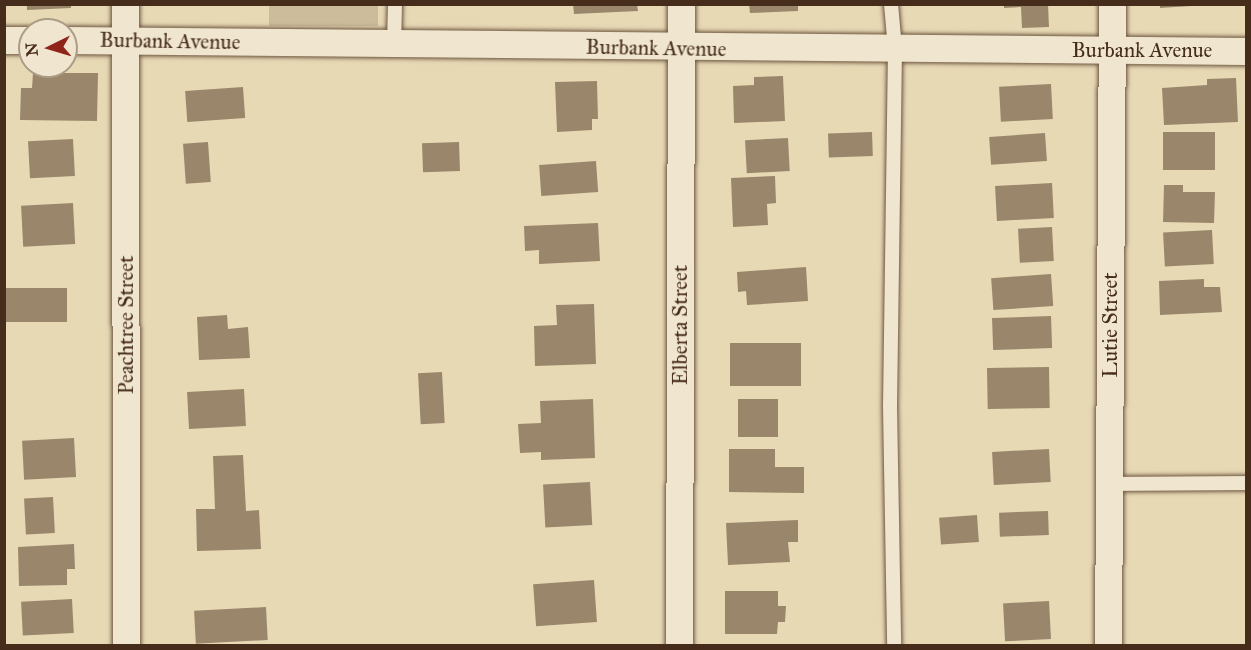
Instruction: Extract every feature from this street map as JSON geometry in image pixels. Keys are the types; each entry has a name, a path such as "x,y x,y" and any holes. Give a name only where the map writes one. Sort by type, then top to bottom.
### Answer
{"street":[{"name":"Peachtree Street","path":"125,4 126,645"},
{"name":"Elberta Street","path":"679,645 681,4"},
{"name":"Lutie Street","path":"1108,645 1112,4"},
{"name":"Burbank Avenue","path":"78,40 681,49 1246,51"}],"lane":[{"path":"394,4 394,45"},
{"path":"891,4 895,49 890,406 894,645"},
{"path":"1109,484 1246,483"}],"shaded area":[{"path":"269,5 378,5 378,26 269,26"}],"building":[{"path":"27,4 71,4 71,8 27,10"},
{"path":"573,4 637,4 638,11 574,14"},
{"path":"749,4 798,4 798,11 750,13"},
{"path":"1004,4 1048,4 1049,27 1022,28 1021,7 1004,8"},
{"path":"1160,4 1191,4 1191,6 1160,8"},
{"path":"78,73 98,73 97,121 20,120 21,88 32,88 33,78 78,78"},
{"path":"783,76 785,121 734,123 733,86 754,85 754,77"},
{"path":"1236,78 1238,122 1164,125 1162,88 1207,85 1207,79"},
{"path":"597,81 598,119 592,119 592,130 557,132 555,82"},
{"path":"1051,84 1053,119 1001,122 999,87"},
{"path":"243,87 245,118 187,122 185,91"},
{"path":"872,132 873,156 829,158 828,134"},
{"path":"1163,132 1215,132 1215,170 1163,170"},
{"path":"1045,133 1047,161 991,165 989,137"},
{"path":"788,138 790,171 747,173 745,140"},
{"path":"73,139 75,176 30,178 28,141"},
{"path":"208,142 211,182 186,184 183,144"},
{"path":"459,142 460,171 423,172 422,143"},
{"path":"596,161 598,192 541,196 539,165"},
{"path":"775,176 776,203 767,204 768,225 733,227 731,178"},
{"path":"1052,183 1054,218 997,221 995,186"},
{"path":"1164,185 1183,185 1183,192 1215,192 1214,223 1163,222"},
{"path":"73,203 75,244 23,247 21,206"},
{"path":"598,223 600,261 539,264 539,250 525,251 524,226"},
{"path":"1052,227 1054,261 1020,263 1018,229"},
{"path":"1212,230 1214,264 1165,267 1163,233"},
{"path":"806,267 808,301 747,305 746,291 738,292 737,272"},
{"path":"1051,274 1053,306 993,310 991,278"},
{"path":"1204,279 1204,287 1220,287 1222,312 1160,315 1159,281"},
{"path":"6,288 67,288 67,322 6,322"},
{"path":"594,304 596,364 535,366 534,326 557,325 556,305"},
{"path":"227,315 228,329 248,327 250,358 199,360 197,317"},
{"path":"1051,316 1052,348 993,350 992,318"},
{"path":"730,343 801,343 801,386 730,386"},
{"path":"1049,367 1050,408 988,409 987,368"},
{"path":"442,372 445,423 421,424 418,373"},
{"path":"244,389 246,426 189,429 187,392"},
{"path":"593,399 595,458 541,460 541,452 520,453 518,424 541,423 540,401"},
{"path":"738,399 778,399 778,437 738,437"},
{"path":"74,438 76,477 24,480 22,441"},
{"path":"729,449 775,449 775,467 804,467 804,493 729,492"},
{"path":"1049,449 1051,482 994,485 992,452"},
{"path":"243,455 246,511 259,510 261,549 197,551 196,509 215,509 213,456"},
{"path":"590,482 592,525 545,527 543,484"},
{"path":"53,497 55,533 26,534 24,499"},
{"path":"1048,511 1049,535 1000,537 999,513"},
{"path":"977,515 979,542 941,545 939,518"},
{"path":"798,520 798,542 788,542 790,562 728,565 726,523"},
{"path":"74,544 75,569 67,569 67,585 19,586 18,547"},
{"path":"594,580 597,622 536,626 533,584"},
{"path":"725,591 778,591 778,606 786,606 785,622 778,622 777,634 725,634"},
{"path":"72,599 74,633 23,636 21,602"},
{"path":"1049,601 1051,639 1005,641 1003,603"},
{"path":"266,607 268,640 196,644 194,611"}]}
